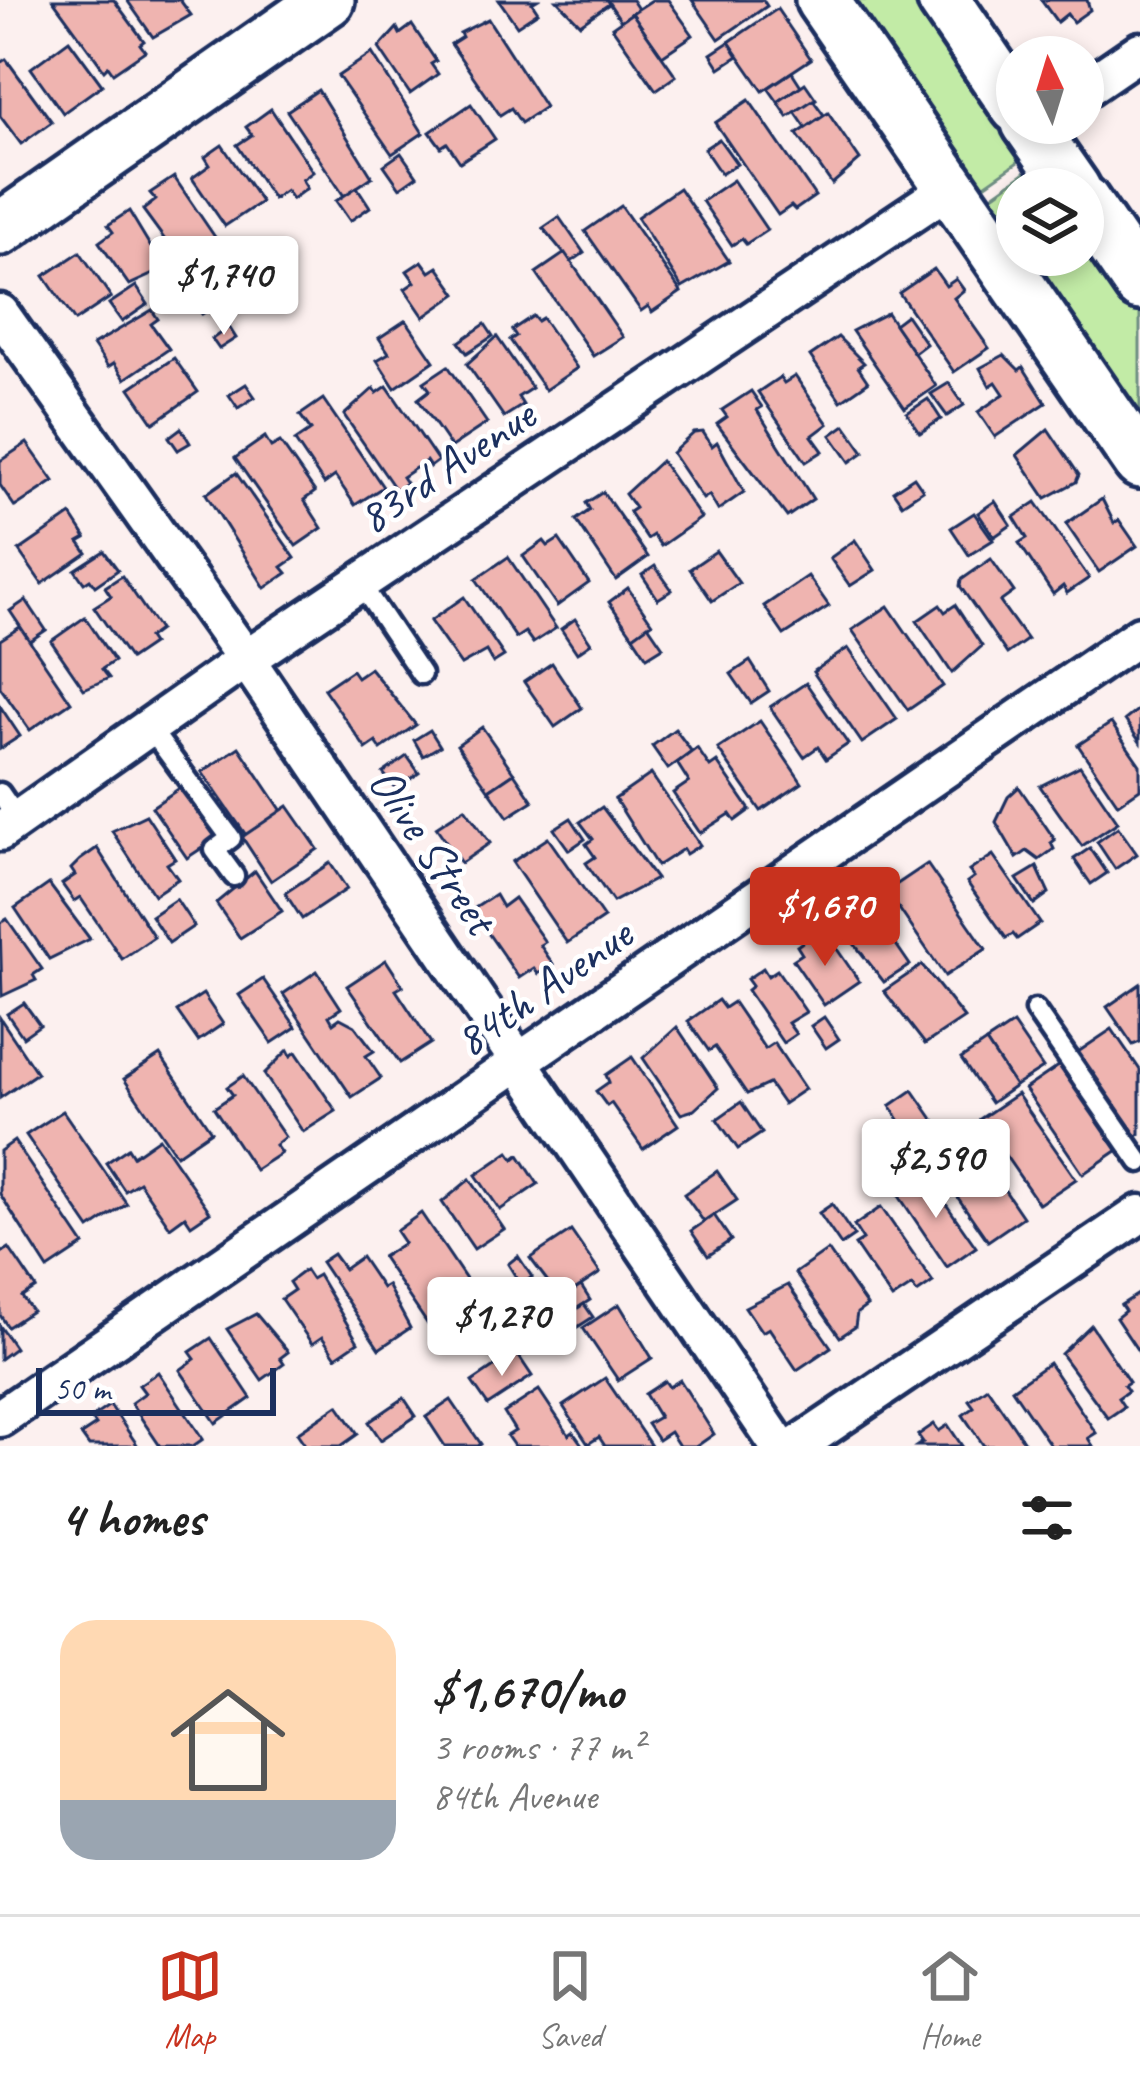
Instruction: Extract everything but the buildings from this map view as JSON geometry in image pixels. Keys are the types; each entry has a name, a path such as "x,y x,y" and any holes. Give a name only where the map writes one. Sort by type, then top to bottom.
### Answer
{"main road":[{"path":"3,221 328,0"},
{"path":"822,0 1140,462"},
{"path":"944,0 996,74"},
{"path":"1104,232 1140,284"}],"street":[{"path":"1104,76 1140,51"},
{"name":"83rd Avenue","path":"6,815 149,727 950,187"},
{"name":"Olive Street","path":"0,313 246,658 778,1446"},
{"name":"84th Avenue","path":"0,1418 1140,635"},
{"path":"797,1446 1140,1214"}],"lane":[{"path":"360,583 421,674"},
{"path":"149,727 231,838 215,850 234,876"},
{"path":"1034,1010 1140,1162"}],"green space":[{"path":"849,0 926,0 996,102 996,144 1025,144 1031,153 1009,168 996,168 996,177 979,189"},
{"path":"996,193 996,215 986,200"},
{"path":"1104,259 1140,311 1140,423 1038,276 1104,276"}]}
